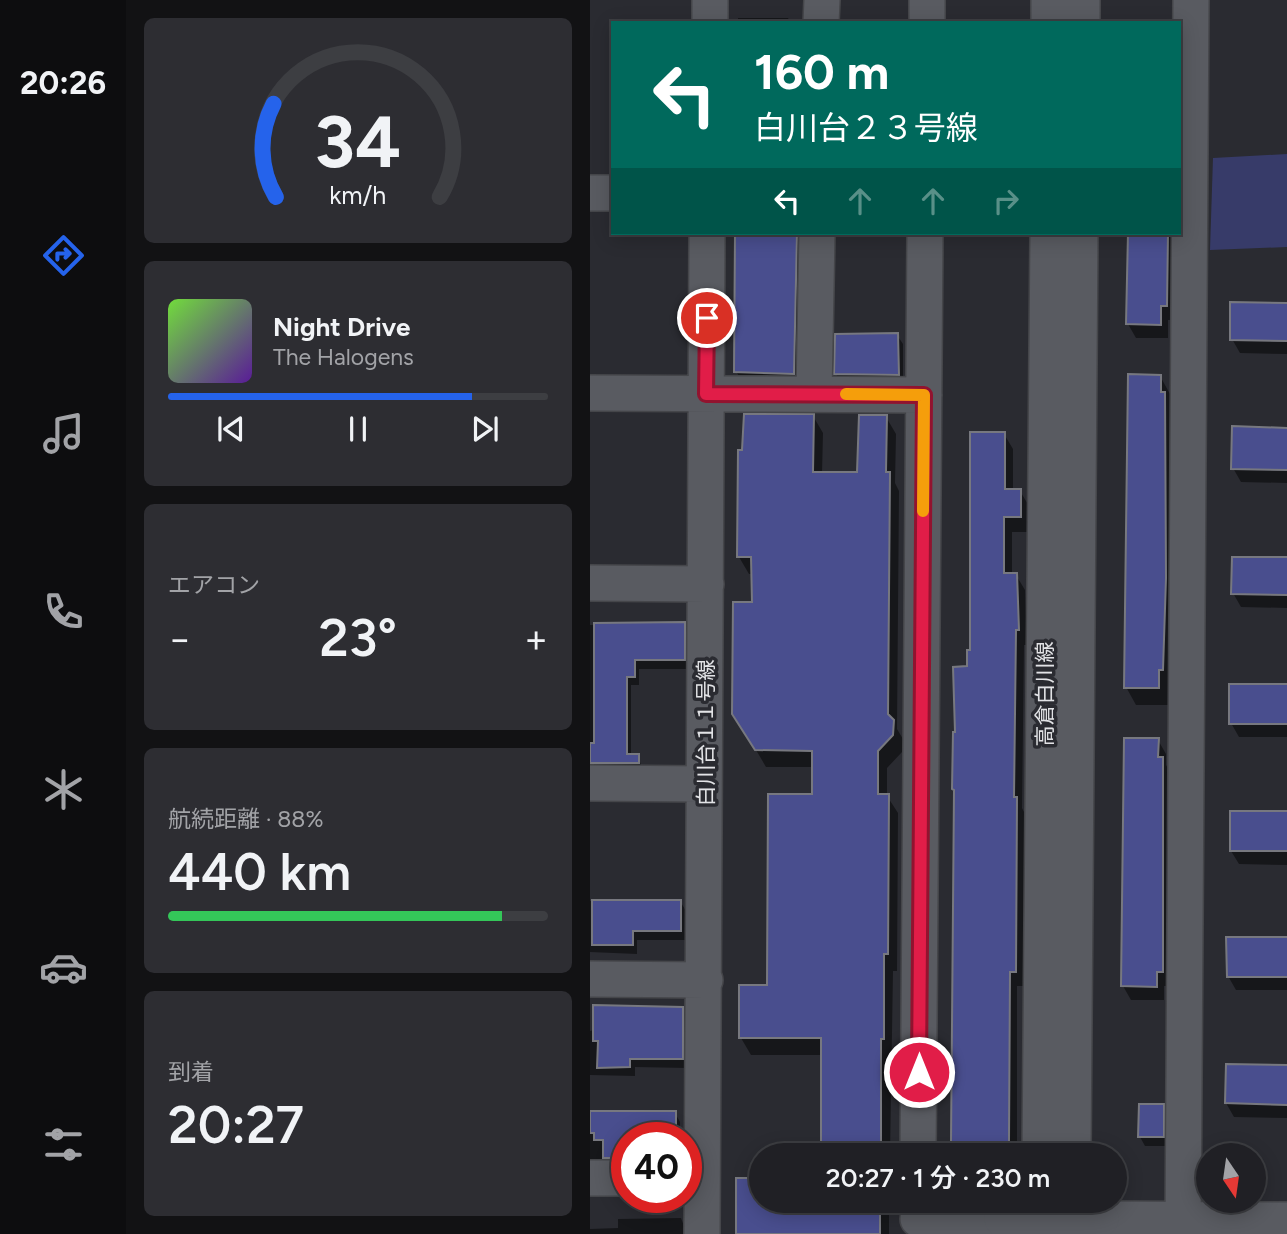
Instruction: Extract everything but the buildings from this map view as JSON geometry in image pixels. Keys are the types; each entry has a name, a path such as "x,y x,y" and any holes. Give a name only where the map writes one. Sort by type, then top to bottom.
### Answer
{"street":[{"path":"710,0 710,21"},
{"path":"821,21 822,0"},
{"path":"927,0 927,21"},
{"path":"1049,0 1049,21"},
{"path":"1082,0 1082,21"},
{"path":"1183,1227 1191,0"},
{"path":"590,193 611,193"},
{"name":"白川台１１号線","path":"697,1122 705,980 707,235"},
{"path":"814,394 817,235"},
{"path":"918,1143 925,235"},
{"name":"高倉白川線","path":"1040,1143 1047,235"},
{"name":"高倉白川線","path":"1073,1143 1080,235"},
{"path":"590,393 924,395"},
{"path":"590,583 706,584"},
{"path":"590,783 704,784"},
{"path":"590,979 705,980"},
{"path":"590,1178 611,1178"},
{"name":"白川台１１号線","path":"699,1213 702,1234"},
{"path":"1040,1213 1040,1234"},
{"path":"918,1218 1002,1219 1087,1227 1183,1227 1287,1220"}],"shaded area":[{"path":"1287,154 1287,247 1210,250 1213,158"}],"slow traffic":[{"path":"846,394 924,395 923,511"}],"route":[{"path":"707,318 706,394 924,395 919,1072"}]}
